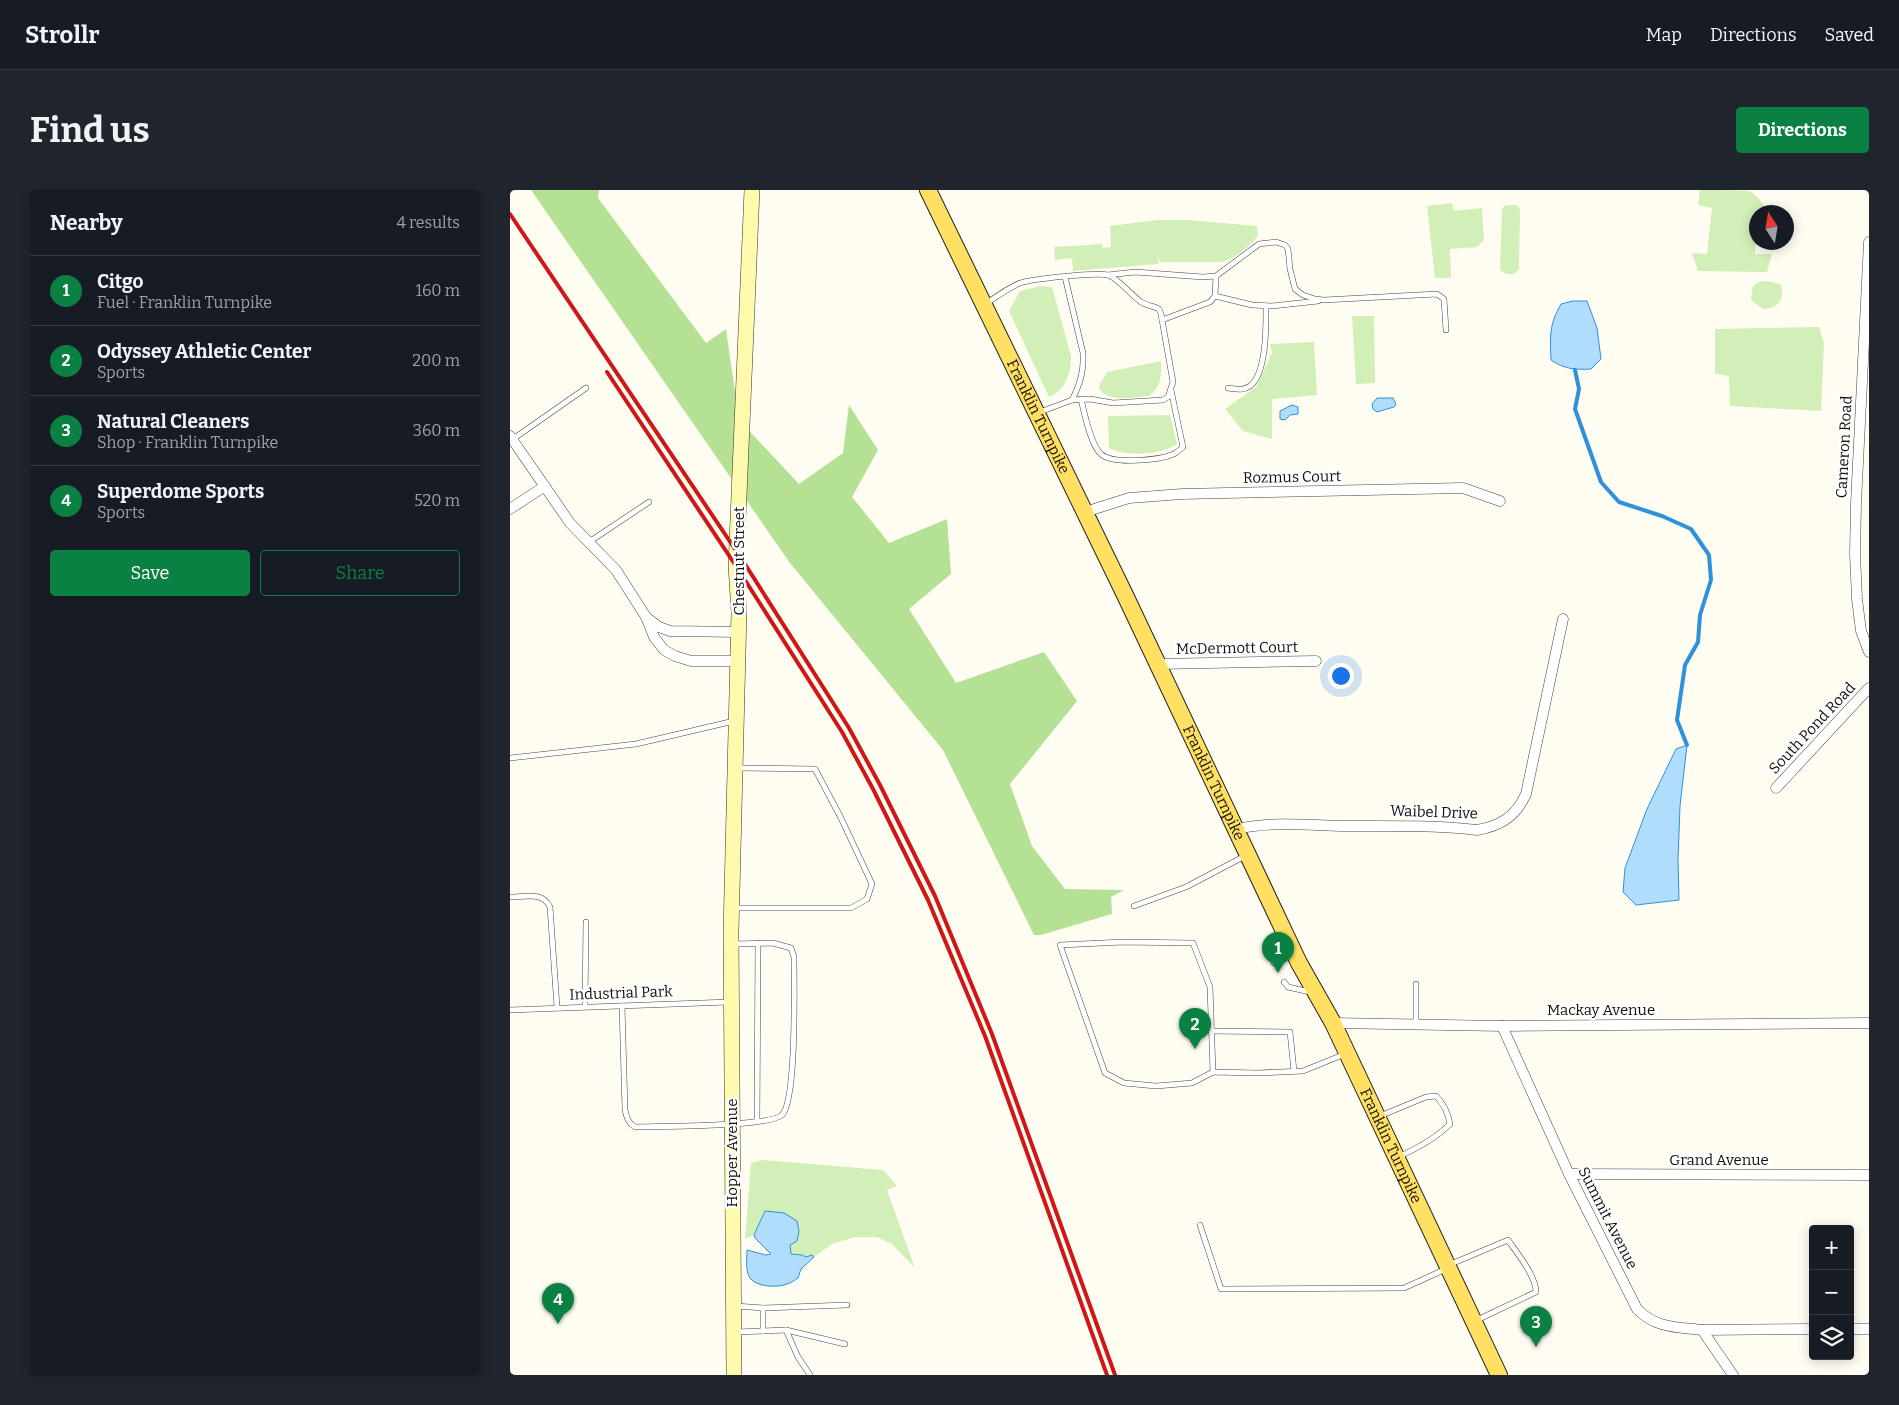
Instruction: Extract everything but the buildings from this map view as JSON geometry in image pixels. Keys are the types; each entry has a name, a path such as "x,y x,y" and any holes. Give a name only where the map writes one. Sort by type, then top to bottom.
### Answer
{"main road":[{"name":"Franklin Turnpike","path":"928,190 1038,413 1285,933 1333,1023 1499,1375"}],"street":[{"name":"Chestnut Street","path":"732,938 738,632 736,566 752,190"},
{"name":"Cameron Road","path":"1869,242 1855,554 1857,599 1861,631 1869,652"},
{"path":"511,438 570,523 616,570 646,617 654,637 664,650 675,656 691,660 737,661"},
{"path":"510,509 545,486"},
{"name":"Rozmus Court","path":"1085,512 1129,498 1182,494 1463,488 1500,500"},
{"path":"646,617 659,627 670,631 738,632"},
{"name":"Waibel Drive","path":"1237,829 1255,825 1285,824 1383,825 1477,830 1503,823 1521,805 1526,794 1563,618"},
{"name":"McDermott Court","path":"1158,664 1316,661"},
{"name":"South Pond Road","path":"1776,788 1869,688"},
{"name":"Hopper Avenue","path":"732,938 734,1375"},
{"name":"Mackay Avenue","path":"1333,1023 1502,1026 1869,1023"},
{"name":"Summit Avenue","path":"1502,1026 1569,1174 1637,1309 1644,1316 1654,1322 1702,1330 1809,1329"},
{"name":"Grand Avenue","path":"1569,1174 1869,1175"},
{"path":"1854,1329 1869,1329"},
{"path":"1702,1330 1734,1375"}],"lane":[{"path":"984,305 1007,289 1021,283 1065,277 1135,272 1203,277 1216,276 1259,244 1276,242 1288,249 1295,289 1303,295 1324,300"},
{"path":"1038,413 1072,400 1080,399 1113,403 1163,400 1168,397 1173,382 1159,309 1143,303 1116,279 1108,275"},
{"path":"1162,320 1208,303 1215,296 1216,276"},
{"path":"1065,277 1084,362 1080,385 1072,400"},
{"path":"1215,296 1266,306 1324,300 1437,294 1444,299 1446,330"},
{"path":"1228,388 1240,390 1249,387 1256,380 1264,353 1266,306"},
{"path":"511,438 586,388"},
{"path":"1080,399 1088,426 1101,454 1109,459 1119,460 1152,459 1176,453 1183,447 1171,390"},
{"path":"589,542 648,502"},
{"path":"510,758 636,744 736,720"},
{"path":"732,908 851,908 867,899 872,884 841,818 815,769 735,768"},
{"path":"1134,906 1186,886 1249,854"},
{"path":"510,898 541,896 547,900 550,907 557,1007"},
{"path":"585,1006 586,922"},
{"path":"1274,963 1270,954 1271,942 1274,938 1285,933"},
{"path":"622,1006 625,1110 630,1125 636,1127 732,1124 774,1119 782,1115 787,1107 792,1078 794,957 790,948 773,943 758,943 732,938"},
{"path":"1213,1072 1210,987 1193,943 1123,942 1060,945 1105,1073 1124,1083 1156,1086 1192,1083 1213,1072 1303,1071 1347,1053"},
{"path":"757,1121 758,943"},
{"path":"1284,982 1288,987 1316,993"},
{"path":"1416,984 1416,1024"},
{"name":"Industrial Park","path":"510,1010 732,1001"},
{"path":"1212,1030 1290,1032 1294,1071"},
{"path":"1378,1117 1426,1097 1436,1096 1448,1114 1450,1124 1446,1128 1418,1147 1397,1158"},
{"path":"1200,1225 1221,1289 1404,1288 1508,1240 1526,1267 1536,1292 1474,1322"},
{"path":"733,1306 763,1308 847,1305"},
{"path":"763,1308 763,1331"},
{"path":"733,1332 786,1330 845,1344"},
{"path":"786,1330 798,1358 810,1375"}],"green space":[{"path":"531,190 599,190 598,198 706,343 726,329 739,420 799,484 843,453 849,405 878,450 852,497 889,543 947,519 951,574 909,609 956,683 1044,652 1077,701 1010,784 1032,846 1065,889 1124,890 1111,897 1112,914 1041,935 1034,935 943,750 790,563"},
{"path":"1700,190 1749,191 1754,194 1763,205 1749,205 1749,250 1755,250 1755,254 1772,254 1767,272 1698,271 1692,253 1707,254 1712,208 1698,205"},
{"path":"1452,203 1454,211 1482,208 1484,240 1477,247 1450,249 1451,278 1435,278 1427,206"},
{"path":"1517,205 1520,210 1519,269 1514,274 1506,274 1500,270 1502,210 1504,206"},
{"path":"1157,220 1187,220 1257,226 1258,236 1241,252 1221,262 1159,262 1158,250 1158,264 1073,271 1072,258 1055,260 1054,247 1102,244 1103,248 1111,247 1110,226"},
{"path":"1765,281 1781,284 1782,295 1777,305 1763,309 1751,300 1753,286"},
{"path":"1040,286 1052,287 1071,356 1069,375 1060,390 1049,397 1009,311 1020,291"},
{"path":"1352,316 1374,316 1375,383 1356,384"},
{"path":"1819,327 1824,343 1821,411 1730,406 1729,376 1715,374 1715,329"},
{"path":"1314,342 1317,395 1272,399 1272,439 1243,431 1225,409 1256,387 1272,353 1270,344"},
{"path":"1161,361 1160,381 1156,389 1149,396 1116,398 1109,396 1099,389 1107,372"},
{"path":"1170,415 1177,444 1170,448 1162,451 1134,454 1109,448 1108,416"},
{"path":"762,1160 883,1170 897,1186 887,1190 915,1268 892,1244 877,1237 855,1237 832,1244 814,1257 812,1255 806,1257 791,1254 790,1244 765,1211 754,1235 745,1239 751,1163"}],"water":[{"path":"1573,301 1587,301 1597,328 1601,359 1591,369 1570,368 1551,360 1551,337 1554,318 1561,304"},
{"path":"1377,398 1393,398 1396,404 1394,407 1377,412 1373,409 1372,404"},
{"path":"1292,405 1298,407 1298,414 1290,415 1285,420 1280,419 1280,411"},
{"path":"1687,745 1680,806 1679,900 1636,905 1623,892 1625,868 1647,809 1676,749"},
{"path":"765,1211 784,1213 797,1221 799,1231 797,1241 790,1245 791,1254 806,1257 812,1255 814,1257 801,1269 798,1278 790,1283 767,1286 753,1281 747,1272 747,1250 766,1255 771,1254 754,1235"}],"waterway":[{"path":"1575,370 1579,389 1575,409 1601,482 1619,502 1662,516 1691,529 1709,555 1711,580 1700,615 1698,642 1685,665 1677,720 1687,745"}],"railway":[{"path":"510,214 743,561 849,728 880,785 935,896 992,1034 1115,1375"},
{"path":"607,372 736,566 842,732 873,789 928,900 985,1036 1107,1375"}],"place":[{"name":"Citgo","path":"1278,973"},
{"name":"Odyssey Athletic Center","path":"1195,1049"},
{"name":"Superdome Sports","path":"558,1324"},
{"name":"Natural Cleaners","path":"1536,1347"}]}
